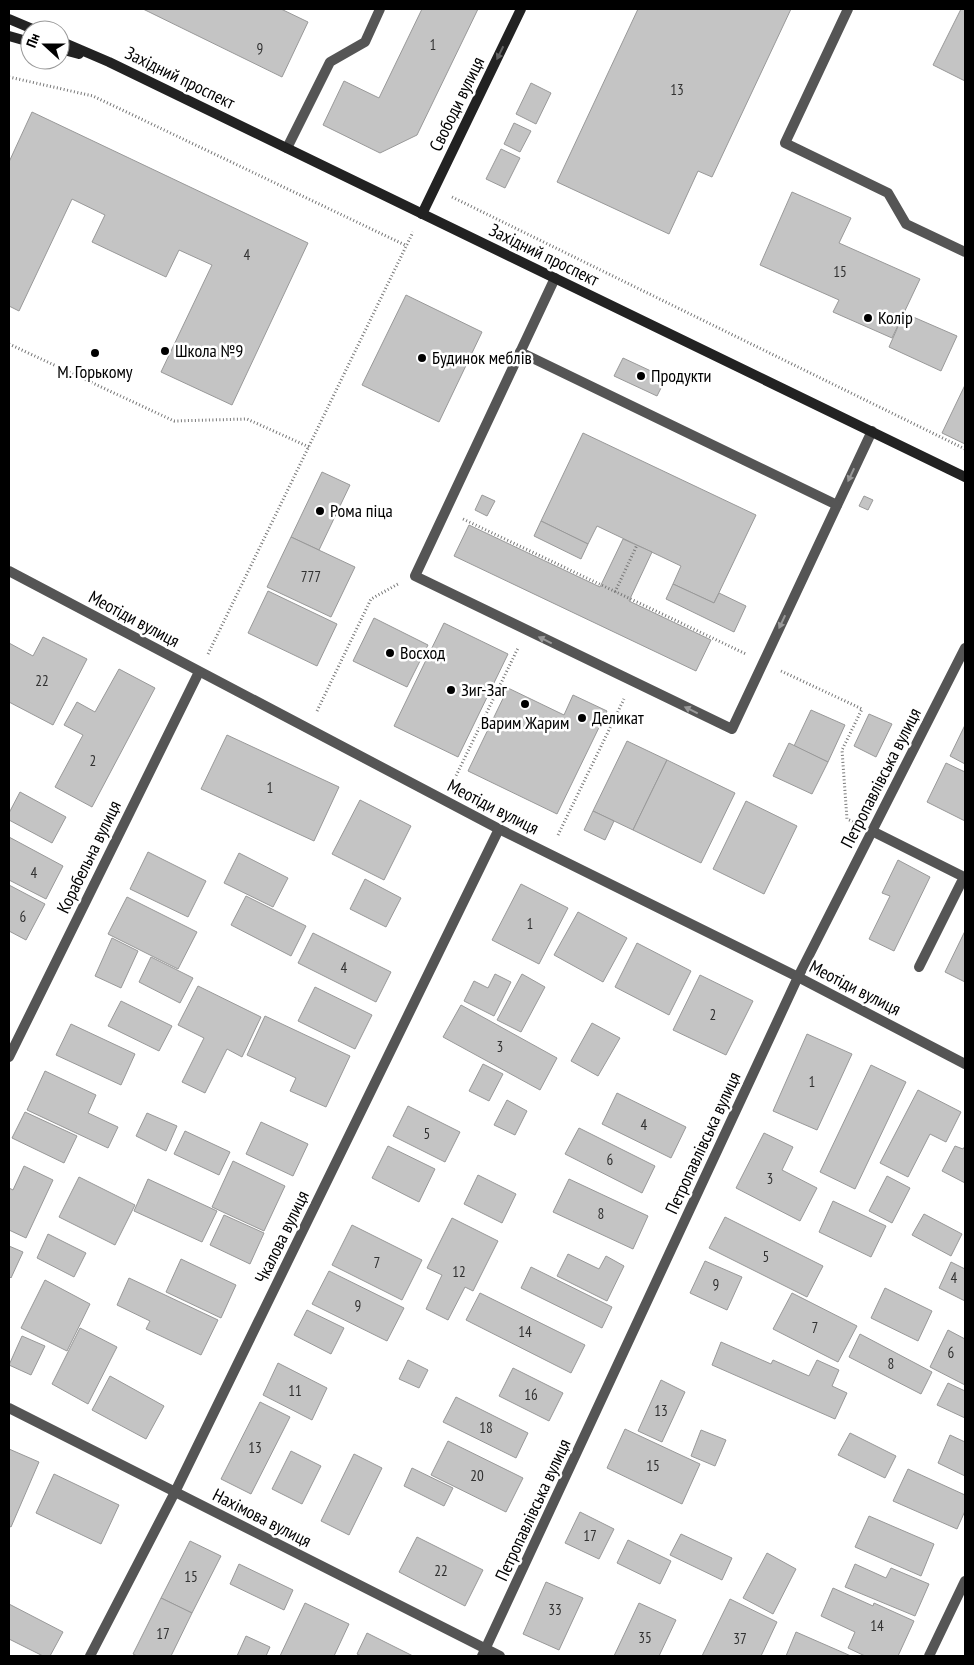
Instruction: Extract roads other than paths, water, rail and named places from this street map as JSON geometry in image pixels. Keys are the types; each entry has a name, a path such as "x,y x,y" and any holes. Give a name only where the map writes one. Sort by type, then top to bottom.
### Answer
{"main road":[{"name":"Свободи вулиця","path":"422,214 521,9"},
{"name":"Західний проспект","path":"70,45 109,62 965,477"},
{"name":"Західний проспект","path":"70,52 109,62"}],"street":[{"path":"287,148 330,62 365,42 380,9"},
{"path":"848,9 785,143 888,193 906,224 965,252"},
{"path":"555,278 414,576 632,682 732,729 872,431"},
{"path":"520,352 837,505"},
{"name":"Меотіди вулиця","path":"9,571 499,829 798,977 965,1064"},
{"name":"Петропавлівська вулиця","path":"484,1653 798,977 965,648"},
{"name":"Корабельна вулиця","path":"9,1057 199,672"},
{"name":"Чкалова вулиця","path":"90,1656 175,1492 499,829"},
{"path":"872,831 964,877 919,967"},
{"name":"Нахімова вулиця","path":"9,1408 484,1653 500,1656"},
{"path":"928,1656 965,1581"}],"place":[{"name":"Колір","path":"868,318"},
{"name":"Школа №9","path":"165,351"},
{"name":"М. Горькому","path":"95,353"},
{"name":"Будинок меблів","path":"422,358"},
{"name":"Продукти","path":"641,376"},
{"name":"Рома піца","path":"320,511"},
{"name":"Восход","path":"390,653"},
{"name":"Зиг-Заг","path":"451,690"},
{"name":"Варим Жарим","path":"525,704"},
{"name":"Деликат","path":"582,718"}]}
